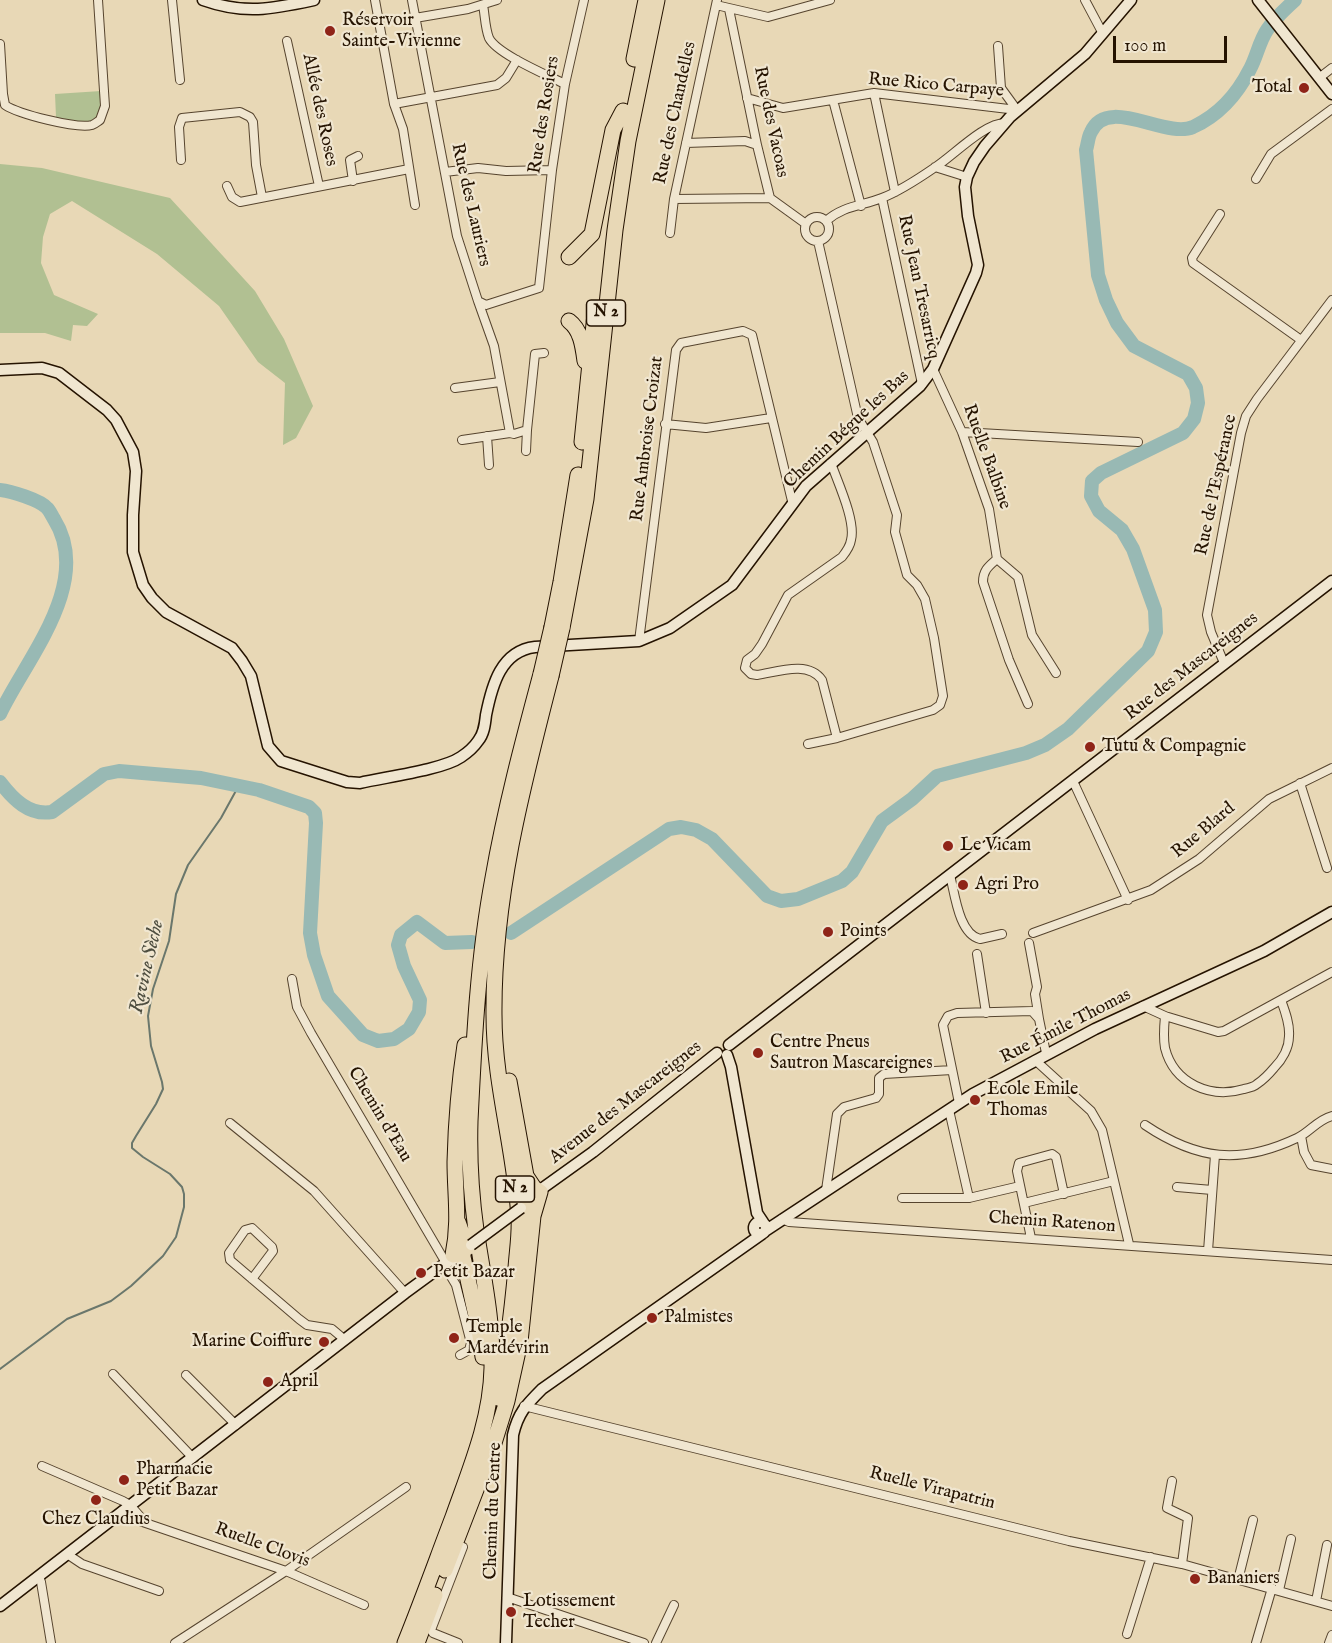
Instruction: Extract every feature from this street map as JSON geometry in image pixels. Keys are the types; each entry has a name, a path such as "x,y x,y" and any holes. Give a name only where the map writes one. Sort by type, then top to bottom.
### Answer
{"highway":[{"name":"N 2","path":"557,627 574,505 603,240 623,111 646,0"},
{"name":"N 2","path":"417,1643 482,1474 507,1352 519,1220 495,1050 494,968 501,902 519,801 586,499 615,230 628,141 657,0"},
{"path":"569,257 592,234 613,130 623,111"},
{"path":"569,321 574,325 583,346 588,383"},
{"name":"N 2","path":"405,1643 470,1474 492,1371 488,1296 476,1231 470,1162 476,1005 497,857 515,772 546,675"},
{"path":"482,1474 507,1401 520,1342 528,1191 504,1050 501,1016 501,902"},
{"path":"453,1516 470,1447 483,1358 479,1329 465,1273 454,1257 465,1242 458,1222 455,1161 458,1104 468,1027 476,1005"},
{"path":"526,1176 540,1192 526,1210"}],"street":[{"path":"0,44 5,105 34,117 80,126 92,125 100,120 105,106 98,0"},
{"path":"172,0 180,80"},
{"path":"203,0 240,10 263,10 314,0"},
{"path":"375,0 394,104 403,129 415,205"},
{"name":"Rue des Lauriers","path":"412,0 457,236 494,346 510,433"},
{"path":"415,18 483,5 497,0"},
{"name":"Rue des Rosiers","path":"478,301 486,305 539,288 552,170 565,84 584,0"},
{"path":"717,3 729,9 768,17 805,4 830,0"},
{"path":"1084,0 1102,32"},
{"path":"935,167 967,177 985,146 1017,110 1084,54 1131,0"},
{"name":"Rue des Chandelles","path":"670,233 674,199 717,3"},
{"path":"1262,4 1332,94"},
{"path":"483,5 488,35 492,42 517,60 565,84"},
{"name":"Rue des Vacoas","path":"729,9 770,198 806,224"},
{"name":"Allée des Roses","path":"287,41 319,186"},
{"path":"998,46 1001,88 1017,110"},
{"path":"394,104 497,86 506,78 517,60"},
{"path":"1319,78 1332,68"},
{"path":"874,93 895,192"},
{"name":"Rue Rico Carpaye","path":"747,98 783,108 874,93 1017,110"},
{"path":"833,100 861,206"},
{"path":"1256,179 1272,154 1332,109"},
{"path":"181,160 179,127 182,118 246,113 253,122 256,165 262,197"},
{"path":"826,221 841,210 861,206 895,192 935,167 991,126 1005,123"},
{"path":"686,143 745,141 757,145"},
{"path":"353,181 350,160 358,156"},
{"path":"445,172 478,168 506,171 552,170"},
{"path":"227,186 232,197 237,201 409,169"},
{"name":"Chemin Bégue les Bas","path":"0,370 42,368 59,373 107,410 116,420 134,452 136,471 133,552 143,585 166,612 232,648 251,676 268,746 281,762 347,783 360,783 448,764 462,757 478,742 484,730 498,675 506,661 524,648 639,641 670,628 732,585 792,501 922,384 933,369 978,265 968,216 965,187 967,177"},
{"path":"674,199 770,198"},
{"name":"Rue Jean Tresarricq","path":"882,198 922,384"},
{"path":"1220,214 1192,258 1193,263 1301,340"},
{"path":"816,217 826,221 828,232 822,240 808,238 806,224 812,218 816,217"},
{"path":"808,744 837,738 929,711 940,705 942,696 934,638 922,591 907,575 895,532 897,515 873,442 858,418 818,241"},
{"name":"Rue de l'Espérance","path":"1224,663 1211,632 1207,615 1246,416 1332,300"},
{"name":"Rue Ambroise Croizat","path":"639,641 665,424 678,346 681,343 743,331 748,332 754,338 792,501"},
{"path":"526,451 535,354 544,352"},
{"name":"Ruelle Balbine","path":"933,369 962,432 989,509 998,559"},
{"path":"455,388 500,382"},
{"path":"665,424 706,428 771,418"},
{"path":"462,440 514,434 527,430"},
{"path":"962,432 1138,442"},
{"path":"487,436 489,465"},
{"path":"831,464 850,522 851,540 848,549 842,557 788,594 762,644 747,660 745,668 750,674 757,675 805,668 818,674 822,680 837,738"},
{"path":"1028,704 1009,660 984,582 983,575 986,569 998,559 1018,578 1029,627 1056,673"},
{"name":"Rue des Mascareignes","path":"1073,781 1332,581"},
{"name":"Rue Blard","path":"1033,933 1151,890 1184,870 1269,799 1332,768"},
{"path":"1073,781 1128,900"},
{"name":"Avenue des Mascareignes","path":"540,1192 1073,781"},
{"path":"1300,783 1327,868"},
{"path":"950,875 963,922 969,934 980,939 1002,934"},
{"name":"Rue Émile Thomas","path":"764,1224 826,1190 959,1102 1046,1053 1264,951 1332,912"},
{"path":"1029,942 1037,987 1035,994 1046,1053"},
{"path":"976,954 986,1012"},
{"path":"1143,1006 1165,1016 1218,1032 1224,1031 1332,972"},
{"name":"Chemin d'Eau","path":"292,980 297,1007 311,1033 454,1257 456,1285 471,1344 469,1350 460,1355"},
{"path":"1165,1016 1163,1035 1166,1050 1173,1066 1184,1080 1200,1089 1216,1093 1234,1092 1256,1085 1279,1063 1287,1048 1288,1022 1281,1000"},
{"path":"959,1102 944,1025 945,1019 957,1013 1028,1010 1036,1014 1039,1019"},
{"path":"724,1051 731,1067 764,1224"},
{"path":"1035,1060 1097,1119 1105,1141 1129,1245"},
{"path":"826,1190 839,1111 844,1107 876,1098 879,1094 879,1078 884,1074 952,1070"},
{"path":"949,1110 969,1198"},
{"path":"1145,1125 1188,1149 1215,1155 1263,1152 1301,1136 1319,1121 1332,1116"},
{"path":"230,1123 314,1191 405,1293"},
{"path":"1301,1136 1304,1152 1311,1165 1332,1169"},
{"path":"1031,1238 1017,1171 1018,1163 1052,1154 1056,1157 1064,1194"},
{"path":"1208,1251 1215,1155"},
{"path":"1024,1203 1114,1181"},
{"path":"902,1198 969,1198 1020,1186"},
{"path":"1177,1187 1212,1190"},
{"path":"0,1606 405,1293 454,1257 526,1210"},
{"name":"Chemin Ratenon","path":"764,1224 789,1222 1332,1260"},
{"name":"Chemin du Centre","path":"506,1643 513,1435 516,1420 524,1406 542,1389 748,1243 764,1224"},
{"path":"252,1279 273,1251 272,1247 252,1228 245,1230 228,1257 252,1279 307,1325 332,1329 345,1340"},
{"path":"113,1374 193,1458"},
{"path":"186,1375 236,1425"},
{"name":"Ruelle Virapatrin","path":"524,1406 1069,1541 1182,1564 1332,1606"},
{"path":"42,1466 126,1508"},
{"path":"1172,1481 1167,1508 1188,1518 1182,1564"},
{"path":"175,1643 286,1571 406,1487"},
{"name":"Ruelle Clovis","path":"126,1508 146,1523 286,1571 364,1605"},
{"path":"1239,1580 1252,1520"},
{"path":"1256,1643 1291,1539"},
{"path":"1316,1601 1327,1545"},
{"path":"458,1643 433,1633 431,1630 464,1547"},
{"path":"67,1554 82,1564 159,1591"},
{"path":"1127,1634 1151,1557"},
{"path":"39,1576 51,1643"},
{"path":"507,1597 644,1643"},
{"path":"656,1643 674,1605"},
{"path":"1329,1643 1332,1635"}],"green space":[{"path":"101,91 101,110 93,121 84,123 56,117 55,94"},
{"path":"0,164 42,168 170,198 255,291 284,339 313,406 296,438 283,445 285,383 258,362 219,306 157,254 72,201 50,214 43,237 41,263 54,295 98,314 87,326 73,325 71,341 45,333 0,333"}],"waterway":[{"path":"511,933 669,829 681,827 696,830 712,839 767,896 781,901 798,899 842,881 852,872 882,821 912,799 937,776 1026,753 1045,745 1068,729 1148,651 1156,632 1155,610 1133,549 1122,530 1099,511 1091,496 1092,481 1101,473 1183,433 1194,419 1198,403 1196,388 1188,374 1134,346 1117,323 1106,300 1098,275 1086,150 1091,132 1099,122 1110,117 1123,117 1181,129 1193,127 1211,116 1227,103 1240,86 1267,30 1295,0"},
{"path":"0,490 32,499 48,509 64,543 66,569 52,620 0,714"},
{"path":"0,782 22,805 44,813 52,812 104,774 119,771 201,778 259,790 309,807 315,813 316,823 310,933 314,955 328,996 363,1035 378,1041 394,1039 409,1029 419,1012 420,1000 404,966 398,945 401,935 417,922 445,943 472,942"},
{"name":"Ravine Sèche","path":"0,1369 67,1319 111,1301 163,1256 176,1237 184,1207 182,1187 170,1174 132,1148 132,1143 163,1089 151,1046 148,1016 153,989 169,941 176,894 188,865 221,818 238,787"}],"place":[{"name":"Réservoir Sainte-Vivienne","path":"330,31"},
{"name":"Total","path":"1304,88"},
{"name":"Tutu & Compagnie","path":"1090,747"},
{"name":"Le Vicam","path":"948,846"},
{"name":"Agri Pro","path":"963,885"},
{"name":"Points","path":"828,932"},
{"name":"Centre Pneus Sautron Mascareignes","path":"758,1053"},
{"name":"Ecole Emile Thomas","path":"975,1100"},
{"name":"Petit Bazar","path":"421,1273"},
{"name":"Palmistes","path":"652,1318"},
{"name":"Temple Mardévirin","path":"454,1338"},
{"name":"Marine Coiffure","path":"324,1342"},
{"name":"April","path":"268,1382"},
{"name":"Pharmacie Petit Bazar","path":"124,1480"},
{"name":"Chez Claudius","path":"96,1500"},
{"name":"Bananiers","path":"1195,1579"},
{"name":"Lotissement Techer","path":"511,1612"}]}
